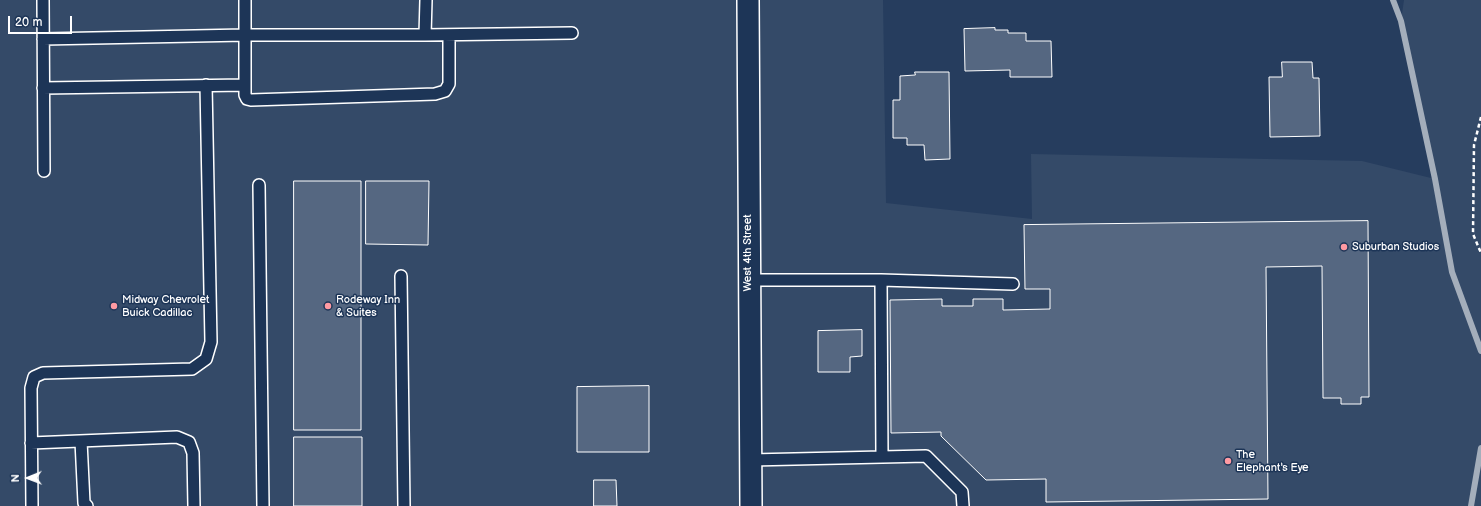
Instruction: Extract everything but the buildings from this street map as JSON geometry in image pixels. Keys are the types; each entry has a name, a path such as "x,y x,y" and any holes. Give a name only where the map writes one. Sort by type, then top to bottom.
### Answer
{"street":[{"name":"West 4th Street","path":"748,0 748,280 751,506"}],"lane":[{"path":"43,0 44,171"},
{"path":"245,0 245,95 247,99 251,100 435,94 445,91 449,84 449,35"},
{"path":"425,35 426,0"},
{"path":"43,39 245,35 449,35 572,33"},
{"path":"32,506 31,388 34,377 43,373 192,369 206,359 211,342 206,85"},
{"path":"43,88 245,85"},
{"path":"259,185 263,506"},
{"path":"401,276 404,506"},
{"path":"748,280 881,280 1013,284"},
{"path":"881,280 882,457"},
{"path":"31,443 177,437 189,442 193,454 194,506"},
{"path":"81,441 82,485 84,504 87,506"},
{"path":"751,460 926,456 962,492 963,506"}],"path":[{"path":"1481,117 1474,145 1473,234 1481,253"}],"shaded area":[{"path":"0,0 883,0 886,203 1032,219 1031,154 1362,161 1435,179 1401,21 1404,0 1481,0 1481,506 0,506"}],"waterway":[{"path":"1393,0 1401,21 1435,179 1452,272 1481,351"},
{"path":"1471,506 1481,448"}],"place":[{"name":"Suburban Studios","path":"1344,247"},
{"name":"Midway Chevrolet Buick Cadillac","path":"114,306"},
{"name":"Rodeway Inn & Suites","path":"328,306"},
{"name":"The Elephant's Eye","path":"1228,461"}]}
